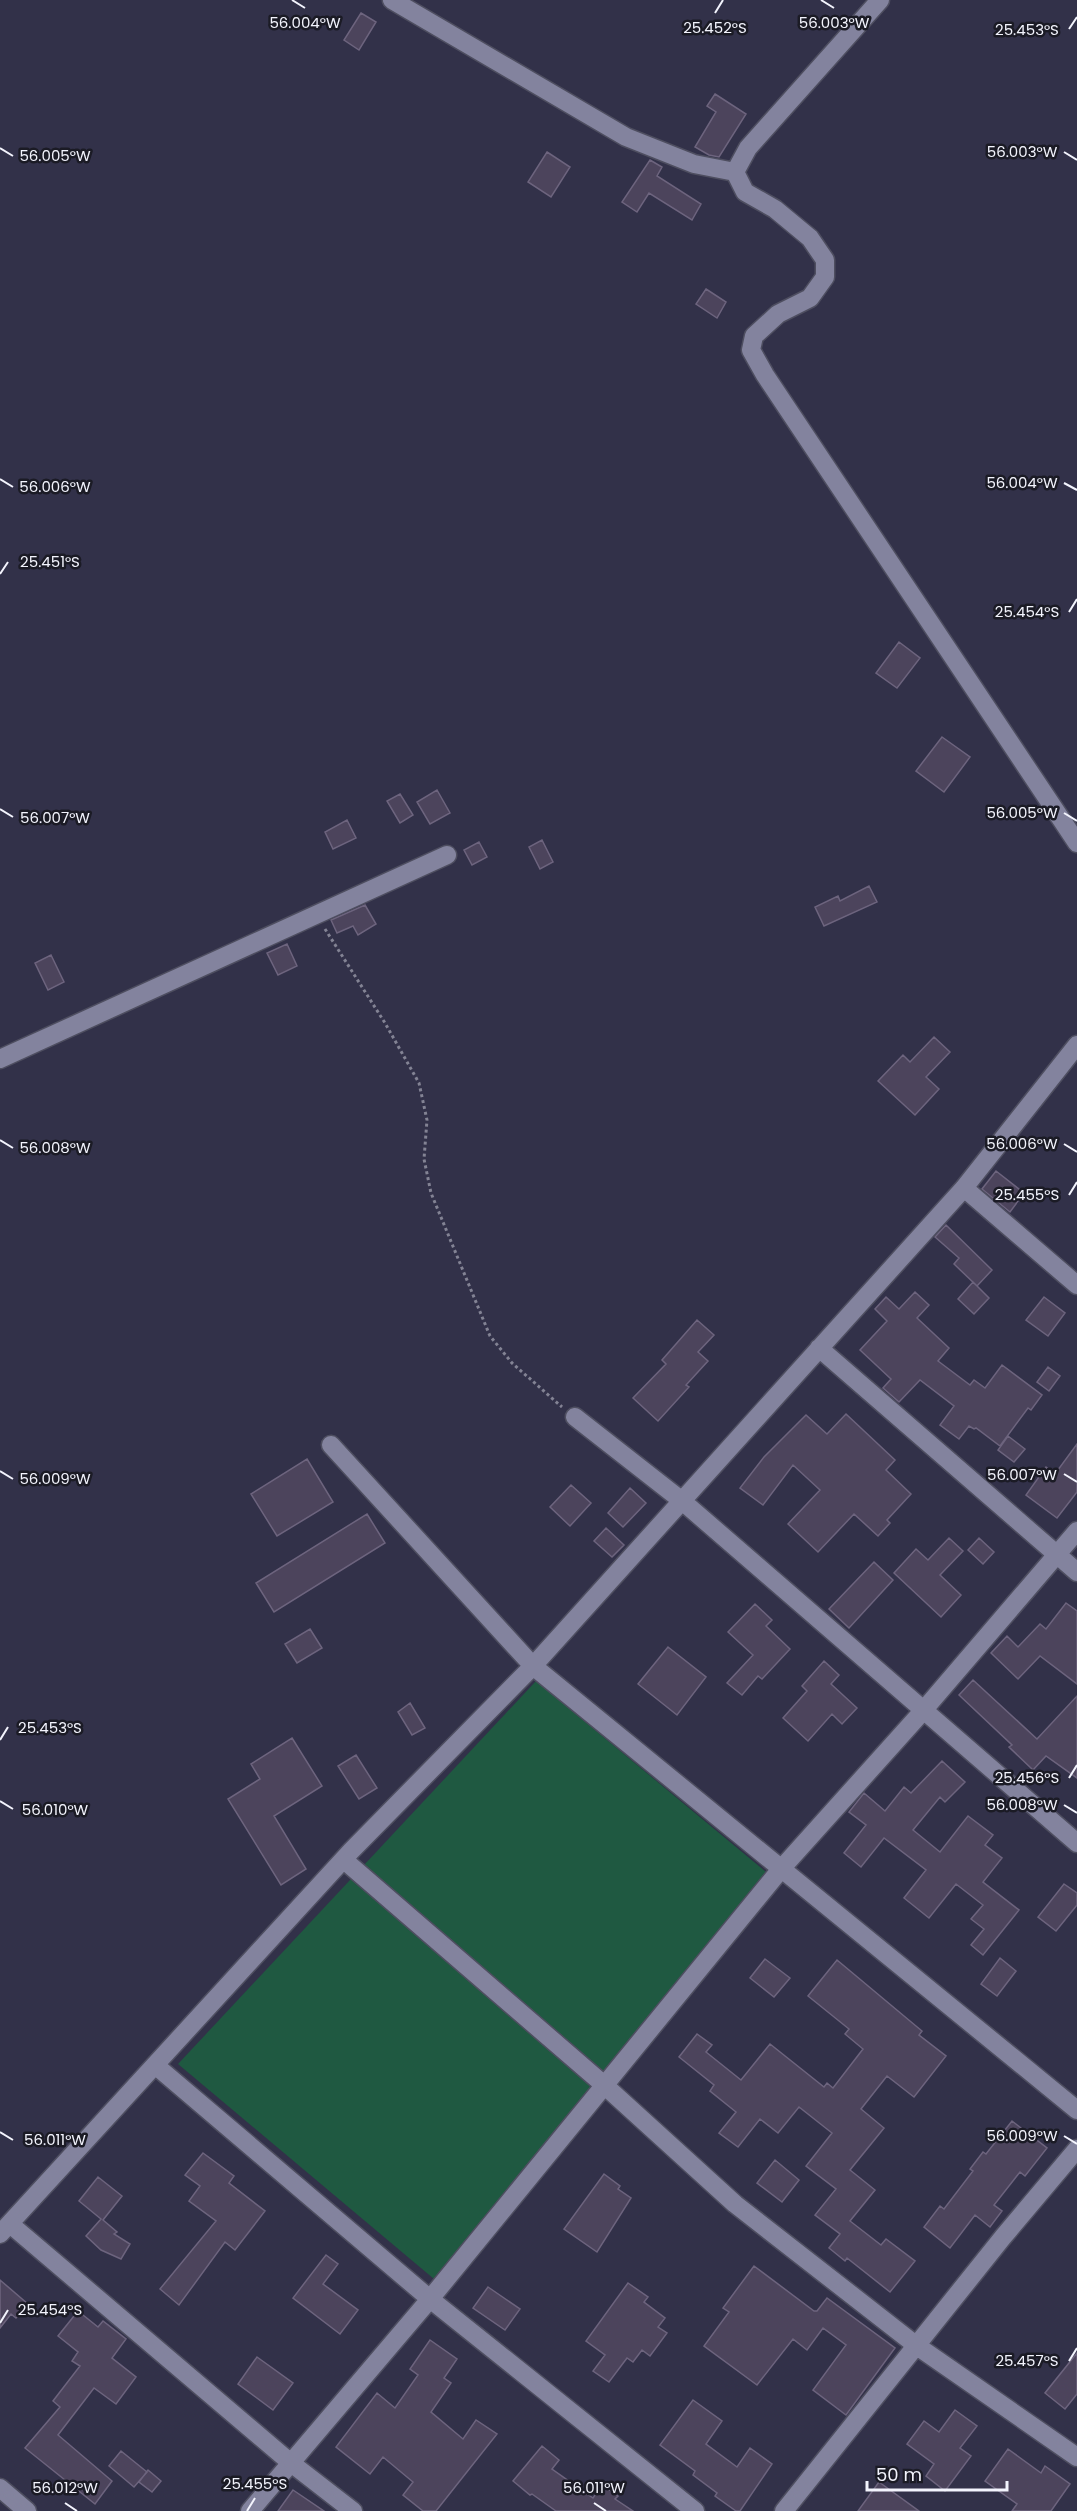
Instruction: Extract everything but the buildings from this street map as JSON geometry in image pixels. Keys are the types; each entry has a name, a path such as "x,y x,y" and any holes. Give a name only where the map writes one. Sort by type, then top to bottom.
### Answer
{"street":[{"path":"392,0 626,137 694,164 735,172"},
{"path":"735,172 748,148 880,0"},
{"path":"735,172 745,192 775,209 810,238 825,260 825,277 810,298 778,314 754,336 751,350 765,375 1077,843"},
{"path":"0,1059 447,855"},
{"path":"353,2511 5,2229 344,1860 533,1666 964,1188 1077,1044"},
{"path":"964,1188 1077,1285"},
{"path":"819,1348 1077,1572"},
{"path":"575,1417 681,1500 922,1712 1077,1843"},
{"path":"331,1445 533,1666 1077,2110"},
{"path":"250,2511 430,2299 603,2084 781,1869 922,1712 1077,1531"},
{"path":"344,1860 603,2084 735,2204 917,2346 1077,2457"},
{"path":"155,2065 430,2299 695,2511"},
{"path":"784,2511 1003,2237 1077,2149"},
{"path":"0,2488 27,2511"}],"path":[{"path":"316,915 385,1023 418,1083 427,1120 424,1159 431,1193 490,1336 512,1363 575,1417"}],"green space":[{"path":"536,1681 766,1872 434,2279 178,2064"}]}
